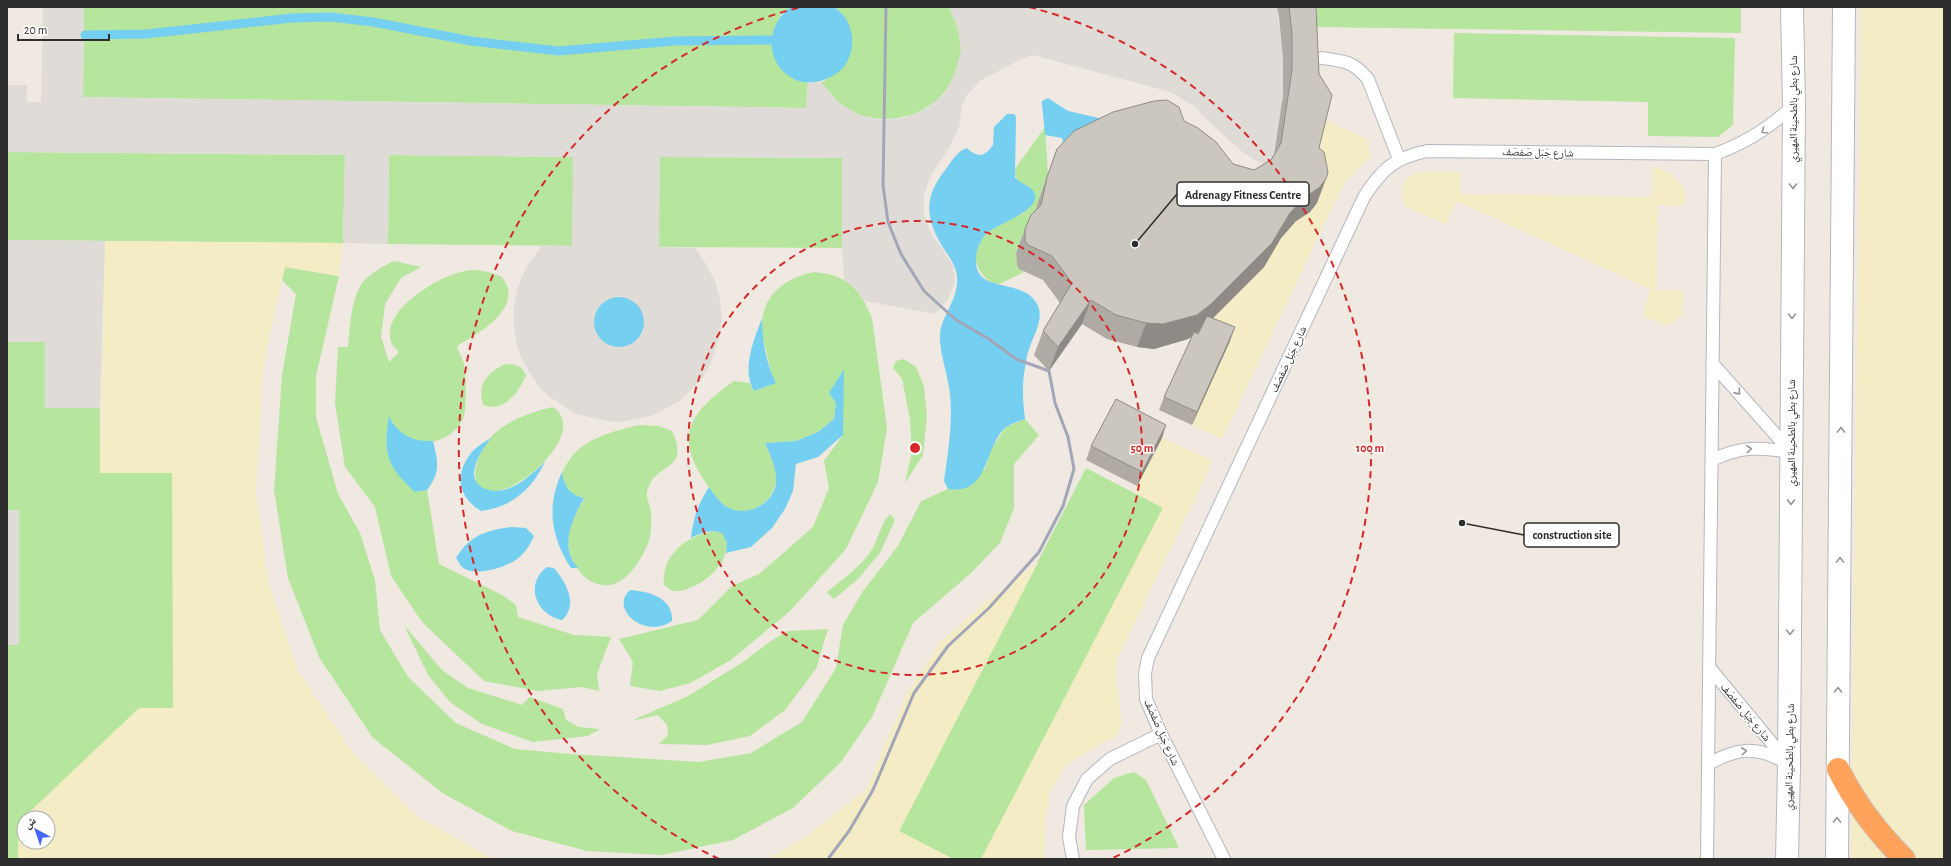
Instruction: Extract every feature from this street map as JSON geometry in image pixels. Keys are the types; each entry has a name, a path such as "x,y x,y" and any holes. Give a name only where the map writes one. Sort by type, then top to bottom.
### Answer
{"highway":[{"path":"1838,769 1850,794 1866,817 1904,859"}],"street":[{"name":"شارع بطي بالطحينة المهيري","path":"1787,859 1794,106 1792,7"},
{"path":"1837,859 1844,7"}],"lane":[{"path":"1322,58 1345,61 1360,70 1368,79 1399,159"},
{"name":"شارع جَبَل صَفصَف","path":"1224,859 1161,734 1146,700 1145,688 1148,658 1364,197 1376,178 1387,167 1399,159 1427,151 1715,154 1737,146 1758,135 1777,122 1794,106"},
{"name":"شارع جَبَل صَفصَف","path":"1707,859 1715,154"},
{"path":"1712,363 1791,452"},
{"path":"1712,460 1728,452 1746,448 1763,448 1791,452"},
{"name":"شارع جَبَل صَفصَف","path":"1709,667 1789,764"},
{"path":"1073,859 1069,838 1073,806 1087,779 1110,759 1161,734"},
{"name":"شارع جَبَل صَفصَف","path":"1708,764 1727,754 1748,750 1770,754 1789,764"}],"green space":[{"path":"84,7 790,7 780,15 801,81 808,83 806,108 83,97"},
{"path":"834,7 949,7 958,28 961,45 957,69 950,85 939,98 926,108 911,115 877,119 860,115 848,110 833,97 821,82 826,80 841,12"},
{"path":"1317,7 1741,7 1741,33 1317,27"},
{"path":"1454,33 1735,38 1733,125 1718,137 1648,136 1648,102 1453,98"},
{"path":"1045,127 1048,173 1032,229 1018,245 1016,253 1017,265 1024,272 997,285 989,281 979,269 976,262 977,247 987,233 995,226 1023,214 1029,187 1018,181 1015,169"},
{"path":"7,152 345,155 343,243 7,240"},
{"path":"389,155 574,157 572,246 388,244"},
{"path":"659,157 842,158 842,248 659,247"},
{"path":"394,261 421,267 401,278 385,304 381,337 389,362 399,352 391,342 390,329 395,317 417,294 447,277 473,270 488,272 502,277 507,286 508,298 505,307 499,316 482,330 457,346 464,364 466,400 463,419 453,432 438,440 421,442 413,440 402,434 389,417 415,492 427,490 439,564 502,595 516,605 518,617 574,635 611,637 597,674 599,691 582,687 538,691 484,681 422,622 391,576 375,507 345,467 335,403 338,347 348,347 352,313 359,288 366,279 377,270"},
{"path":"285,267 339,276 316,376 316,417 338,494 360,533 375,580 380,630 408,677 456,723 515,749 699,762 751,753 802,722 836,668 843,625 863,591 898,546 921,501 948,489 956,490 985,469 991,449 1006,427 1025,419 1039,435 1014,464 1014,508 1000,543 970,574 913,623 872,717 841,762 793,808 733,840 662,855 587,851 512,831 444,794 373,738 319,657 288,578 274,490 282,375 296,294 282,280"},
{"path":"814,272 835,276 851,285 863,299 872,318 887,428 878,482 846,549 790,611 731,660 690,683 660,691 630,686 633,662 619,639 698,620 732,586 759,574 813,527 829,488 824,461 843,435 836,403 834,419 818,432 796,441 765,443 773,461 776,472 776,481 774,489 765,502 751,510 734,510 725,506 717,499 696,466 690,451 689,438 692,425 698,414 719,392 734,381 750,383 754,391 775,383 762,336 764,311 768,301 782,286 802,275"},
{"path":"7,342 45,342 45,408 100,408 100,473 173,473 173,708 35,810 16,810 16,850 18,850 18,859 7,859 7,645 18,645 18,510 7,510"},
{"path":"904,359 916,367 924,386 927,416 923,455 905,483 912,452 910,419 902,379 893,368 896,361"},
{"path":"505,364 520,367 526,375 523,381 515,394 504,404 491,407 483,405 481,391 485,380 493,371"},
{"path":"553,407 562,417 563,429 550,456 538,468 512,486 501,490 489,491 481,488 476,482 475,474 480,455 490,438 503,427 519,418"},
{"path":"638,425 659,426 672,431 677,444 677,453 675,460 652,480 648,488 647,498 651,511 651,532 649,542 639,561 631,572 621,581 609,585 599,585 583,576 572,560 568,541 569,532 575,515 584,499 573,495 568,490 562,477 563,472 565,466 574,454 582,447 608,433"},
{"path":"1086,468 1163,508 982,859 953,859 899,831"},
{"path":"890,514 895,520 880,553 858,579 834,599 827,592 852,572 869,554 884,522"},
{"path":"715,531 722,533 727,544 723,559 714,572 708,578 684,590 672,591 664,585 664,574 667,564 671,556 678,548 695,537"},
{"path":"404,625 442,670 468,688 522,705 530,697 563,709 566,720 579,727 600,729 588,736 533,742 482,724 450,702 428,675"},
{"path":"828,629 816,669 785,710 750,736 707,745 659,744 668,735 667,725 658,715 631,721 688,696 743,662 787,631"},
{"path":"1134,772 1146,780 1179,848 1086,850 1084,805 1114,778"}],"sand":[{"path":"1861,7 1944,7 1944,859 1851,859"},
{"path":"1323,119 1367,139 1371,156 1343,185 1222,439 1192,425 1230,341 1202,329 1264,267 1281,238 1296,221 1310,212 1317,203 1315,177"},
{"path":"1653,166 1672,174 1685,190 1684,206 1658,205 1656,290 1683,290 1682,316 1667,326 1643,316 1650,289 1457,201 1446,224 1406,207 1402,194 1406,179 1417,172 1460,172 1460,194 1652,197"},
{"path":"105,241 343,243 339,276 285,267 282,280 263,367 256,491 268,581 297,669 353,753 418,817 494,859 18,859 18,850 56,850 56,810 32,810 139,708 173,708 172,473 100,473"},
{"path":"1162,438 1213,461 1117,659 1116,681 1122,722 1115,738 1102,743 1066,765 1051,790 1045,819 1044,859 981,859 1163,508 1134,492"},
{"path":"1039,561 899,831 953,859 767,859 803,839 866,790 907,693 941,641 985,603"}],"shaded area":[{"path":"43,7 84,7 83,97 806,108 808,83 821,82 839,103 859,115 884,120 904,118 926,109 944,94 955,73 961,51 958,28 949,7 1277,7 1283,57 1283,95 1272,168 1256,161 1240,150 1194,106 1170,92 1033,55 1023,58 980,81 967,95 962,106 959,127 950,146 930,177 924,196 924,216 932,235 953,266 955,283 948,299 936,314 865,301 855,287 844,280 842,248 842,158 660,157 659,247 695,248 706,264 715,281 720,300 722,320 720,336 710,365 702,379 680,401 653,415 622,422 606,421 576,414 550,397 538,386 522,360 517,345 514,326 514,306 518,287 526,268 537,252 544,245 572,246 573,157 389,155 388,244 343,243 345,155 7,152 7,85 27,85 27,102 41,102"},
{"path":"7,240 105,241 100,408 45,408 45,342 7,342"},
{"path":"7,510 19,510 19,645 7,645"}],"water":[{"path":"790,7 833,7 844,16 850,27 852,45 850,56 843,68 832,76 816,82 800,81 788,75 778,65 773,52 772,37 778,21"},
{"path":"1048,98 1068,111 1099,118 1102,122 1064,148 1062,138 1045,135 1042,101"},
{"path":"1007,114 1014,114 1016,117 1015,177 1034,192 1035,198 1026,210 985,235 979,245 976,259 978,270 983,278 991,282 1023,291 1032,297 1040,311 1039,322 1028,352 1024,373 1023,396 1025,419 1005,428 998,437 979,478 972,485 962,489 948,489 944,481 950,438 951,405 940,334 941,327 955,295 957,277 954,264 933,228 930,218 930,199 933,189 939,179 952,160 961,151 967,148 978,155 981,155 990,149 993,145 994,127"},
{"path":"619,297 628,299 637,304 642,313 644,322 642,331 637,340 628,345 619,347 610,345 601,340 596,331 594,322 596,313 601,304 610,299"},
{"path":"762,318 765,351 776,383 754,391 750,382 749,373 750,354"},
{"path":"844,369 843,435 818,457 796,464 793,491 785,509 772,528 751,547 726,553 727,543 722,533 702,533 691,538 697,511 709,487 722,503 735,510 751,510 758,507 770,497 774,490 776,477 773,462 765,443 796,441 818,432 834,419 836,403 829,393"},
{"path":"389,416 397,428 407,436 413,439 433,441 437,467 435,478 427,490 415,492 398,475 393,467 387,450 387,429"},
{"path":"491,438 478,459 475,467 475,480 483,488 495,491 512,487 528,477 545,462 534,480 520,495 502,505 481,511 467,499 463,492 461,485 462,469 471,453"},
{"path":"562,472 564,482 568,490 579,497 584,498 575,515 569,533 568,542 572,560 578,568 571,568 564,556 555,533 553,522 554,497"},
{"path":"512,527 526,528 534,536 527,549 517,559 505,566 481,571 466,570 460,565 456,558 461,550 473,539 487,532"},
{"path":"547,567 554,568 563,580 569,594 570,608 562,620 545,612 536,598 536,582 540,574"},
{"path":"630,590 652,594 664,601 672,613 672,621 661,626 651,627 641,624 633,619 627,613 624,605 625,597"}],"building":[{"path":"1289,7 1316,7 1319,74 1332,95 1319,148 1324,152 1328,172 1326,179 1319,188 1305,197 1290,213 1272,243 1211,304 1197,315 1163,324 1146,323 1116,315 1091,300 1058,347 1043,331 1072,283 1052,256 1028,245 1025,241 1025,229 1031,215 1041,205 1047,177 1057,149 1074,131 1113,112 1154,101 1167,100 1179,107 1184,121 1198,128 1216,142 1233,164 1254,170 1271,160 1281,143 1292,70 1292,34"},
{"path":"1207,316 1235,327 1197,412 1164,397 1194,332 1198,334"},
{"path":"1116,399 1166,425 1142,472 1091,446"}],"waterway":[{"path":"85,35 146,34 292,18 331,17 373,22 471,41 559,51 675,41 770,40"}],"railway":[{"path":"828,859 849,831 873,790 914,693 948,646 989,608 1039,552 1063,506 1074,469 1068,437 1055,403 1049,371 1016,359 989,339 956,320 924,291 901,254 888,222 883,185 886,7"}],"place":[{"name":"Adrenagy Fitness Centre","path":"1135,244"},
{"name":"construction site","path":"1462,523"}]}
